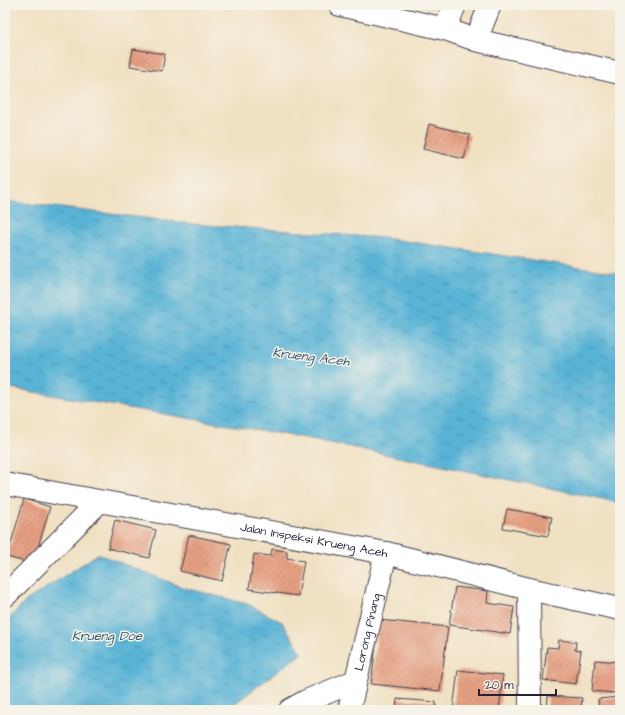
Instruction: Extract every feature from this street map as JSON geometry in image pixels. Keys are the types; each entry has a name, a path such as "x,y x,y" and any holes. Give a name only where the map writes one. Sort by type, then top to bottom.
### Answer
{"street":[{"path":"340,5 445,29 476,40 620,73"},
{"path":"445,29 455,5"},
{"path":"476,40 490,5"},
{"name":"Jalan Inspeksi Krueng Aceh","path":"5,484 386,553 529,589 620,609"},
{"path":"5,596 99,502"},
{"name":"Lorong Pinang","path":"349,710 386,553"},
{"path":"529,589 530,710"},
{"path":"290,710 306,701 355,681"}],"water":[{"name":"Krueng Aceh","path":"5,201 193,224 384,238 620,273 620,504 603,499 311,439 5,387"},
{"name":"Krueng Doe","path":"98,554 182,587 247,604 282,622 302,653 226,710 5,710 5,623 26,601"}],"building":[{"path":"133,49 165,54 162,71 130,66"},
{"path":"429,124 470,135 464,159 423,149"},
{"path":"24,499 50,507 33,564 7,557"},
{"path":"507,509 552,517 548,536 503,528"},
{"path":"115,520 156,530 149,558 108,548"},
{"path":"189,535 231,544 222,581 180,571"},
{"path":"272,549 287,551 287,558 304,561 298,596 249,589 254,554 271,556"},
{"path":"455,587 488,591 487,603 514,607 510,634 449,625"},
{"path":"379,620 448,627 440,691 371,684"},
{"path":"559,640 576,642 575,650 581,651 576,684 543,680 547,647 558,648"},
{"path":"595,660 618,662 615,693 592,691"},
{"path":"458,670 503,675 499,710 453,710"},
{"path":"548,696 582,698 581,710 547,710"},
{"path":"620,697 620,710 599,710 598,699"},
{"path":"397,699 436,702 436,710 396,710"}]}
